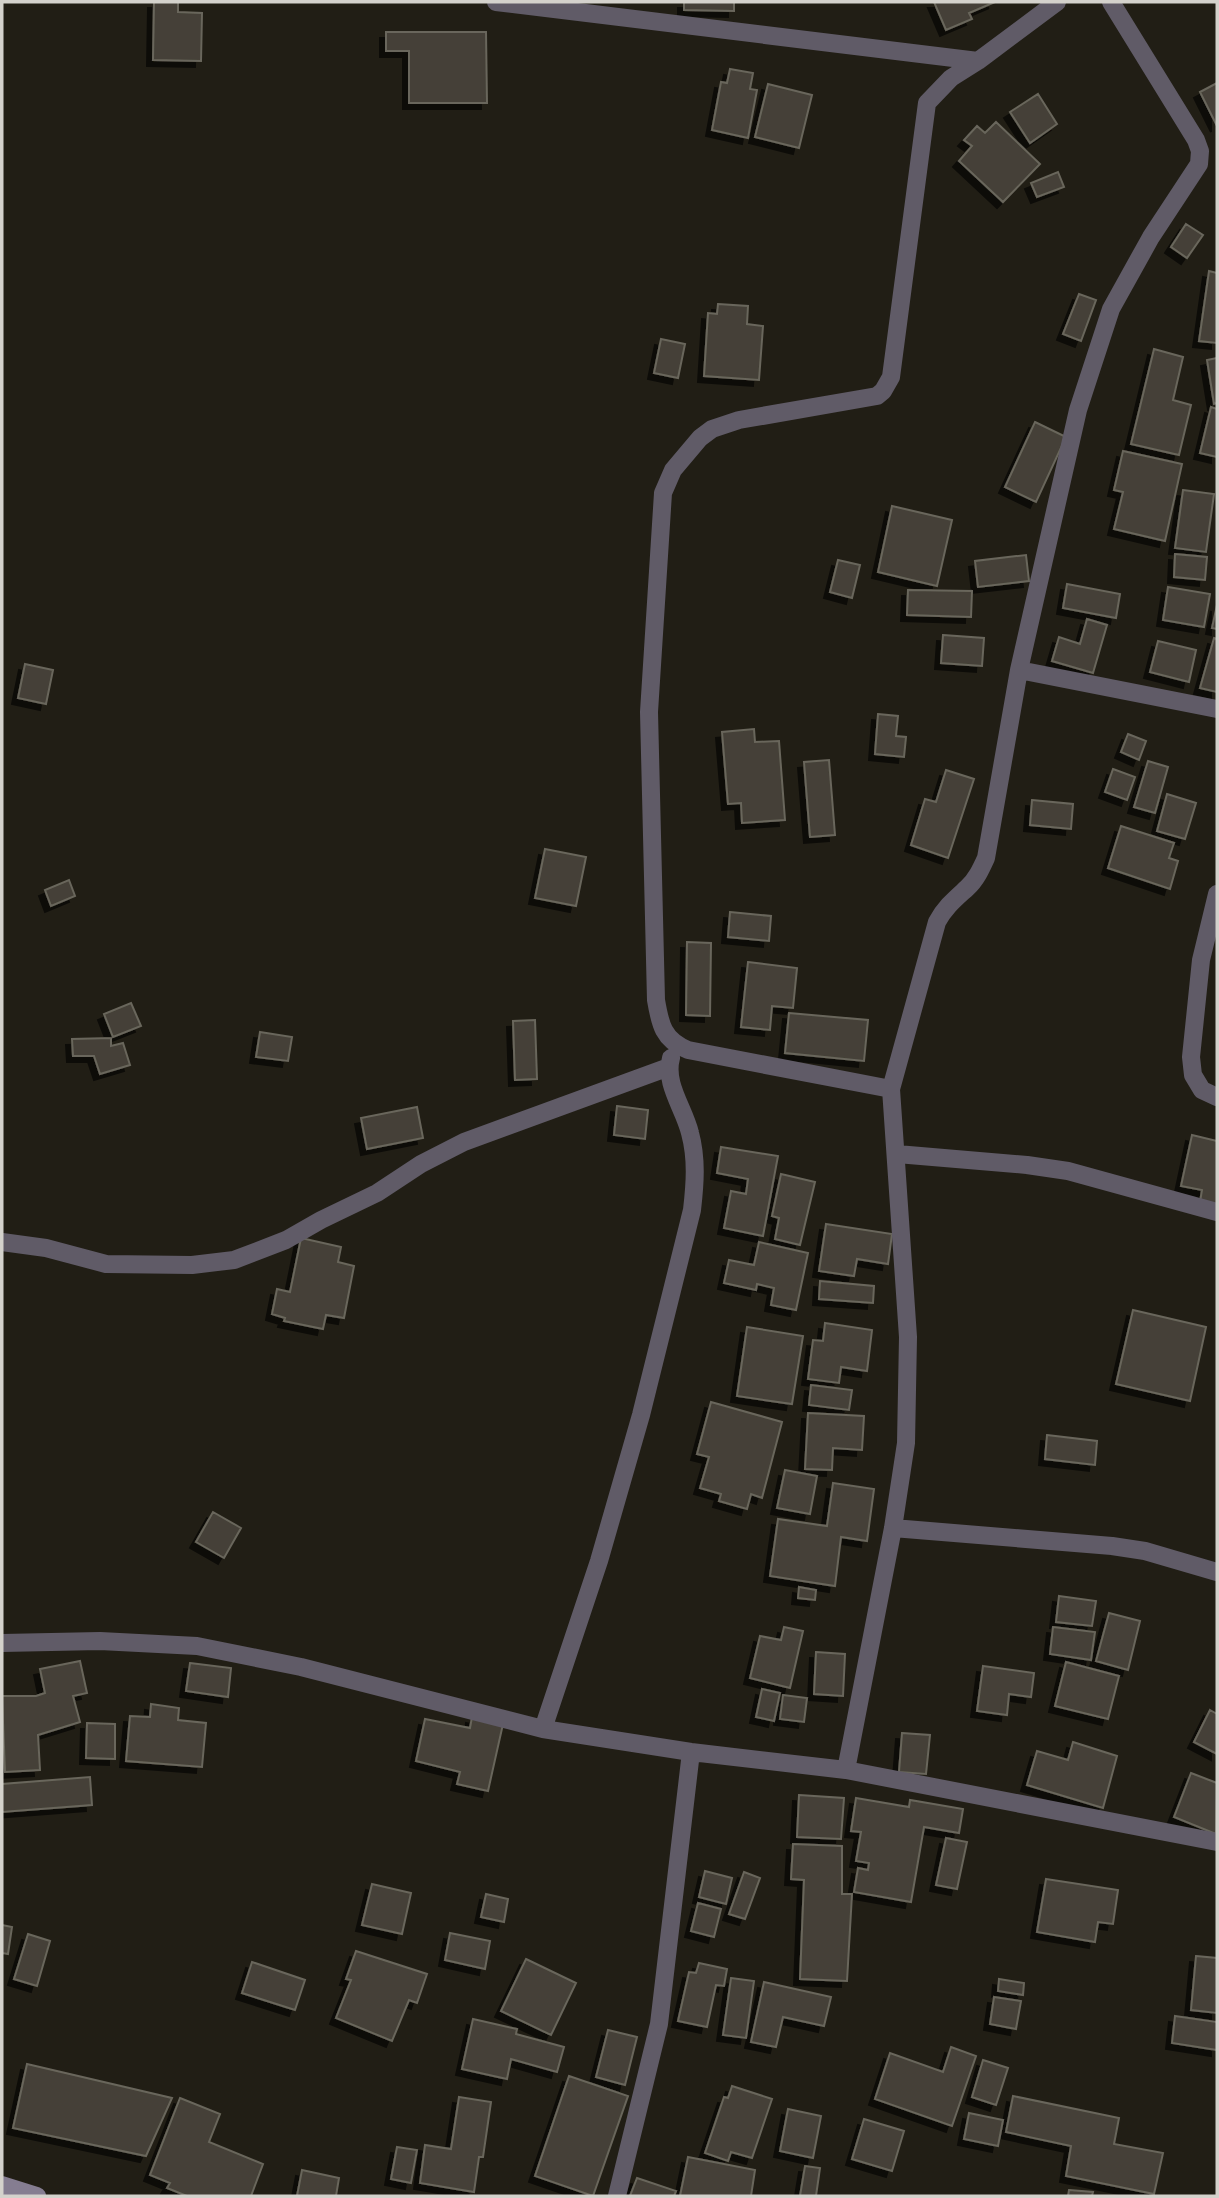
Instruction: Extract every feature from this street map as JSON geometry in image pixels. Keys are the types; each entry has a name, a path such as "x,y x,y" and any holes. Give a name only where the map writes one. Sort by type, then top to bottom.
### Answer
{"street":[{"path":"496,2 978,61"},
{"path":"891,1088 688,1050 675,1045 659,1022 656,1000 649,712 663,494 673,470 699,438 712,429 739,420 877,397 883,391 891,377 927,103 951,78 1057,2"},
{"path":"846,1770 893,1528 906,1443 908,1337 891,1088 937,922 952,900 969,887 986,858 1019,670 1078,410 1111,309 1151,237 1199,164 1200,151 1196,140 1111,2"},
{"path":"1019,670 1217,709"},
{"path":"1217,894 1201,960 1191,1057 1193,1075 1202,1090 1217,1097"},
{"path":"543,1729 598,1560 641,1415 692,1210 694,1154 690,1130 672,1084 669,1067 675,1045"},
{"path":"2,1242 46,1248 106,1264 192,1265 234,1260 286,1240 377,1193 421,1164 464,1142 669,1067"},
{"path":"897,1154 1068,1171 1217,1212"},
{"path":"893,1528 1112,1546 1144,1551 1217,1572"},
{"path":"2,1643 100,1641 197,1646 301,1667 543,1729 691,1752 846,1770 1217,1842"},
{"path":"617,2196 659,2024 691,1752"},
{"path":"2,2185 37,2196"}],"building":[{"path":"154,2 178,2 178,12 202,13 201,61 153,60"},
{"path":"684,2 734,2 734,11 684,10"},
{"path":"934,2 995,2 969,13 972,19 946,30"},
{"path":"386,32 486,32 487,103 409,103 409,51 386,51"},
{"path":"730,69 753,73 750,89 757,90 748,138 712,130 721,82 727,83"},
{"path":"1217,83 1217,126 1200,92"},
{"path":"768,84 812,95 799,148 755,137"},
{"path":"1038,94 1057,124 1030,143 1010,112"},
{"path":"996,122 1040,164 1003,202 959,161 972,146 964,140 977,126 985,133"},
{"path":"1058,172 1064,187 1037,197 1031,183"},
{"path":"1186,224 1203,235 1187,258 1171,247"},
{"path":"1209,271 1217,273 1217,343 1199,341"},
{"path":"1079,294 1096,300 1081,341 1063,334"},
{"path":"718,304 748,306 747,324 763,326 759,380 704,376 708,313 717,314"},
{"path":"661,339 685,344 678,378 654,373"},
{"path":"1154,349 1183,357 1173,400 1191,405 1179,455 1131,444"},
{"path":"1217,358 1217,403 1214,404 1207,360"},
{"path":"1211,407 1217,409 1217,457 1200,453"},
{"path":"1035,422 1066,437 1036,502 1005,487"},
{"path":"1123,451 1182,464 1165,541 1114,529 1123,492 1114,490"},
{"path":"1183,490 1214,494 1206,552 1175,548"},
{"path":"892,506 952,520 937,586 878,572"},
{"path":"1175,554 1207,557 1205,580 1174,577"},
{"path":"1026,555 1029,581 978,587 975,561"},
{"path":"838,560 860,565 852,598 830,592"},
{"path":"1067,584 1120,594 1116,618 1063,608"},
{"path":"1168,587 1210,594 1204,627 1163,620"},
{"path":"908,590 972,591 971,617 907,615"},
{"path":"1217,605 1217,629 1212,628"},
{"path":"1087,619 1107,625 1093,673 1052,661 1059,637 1080,644"},
{"path":"943,635 984,638 982,666 941,663"},
{"path":"1214,638 1217,639 1217,692 1200,688"},
{"path":"1158,641 1196,650 1189,682 1150,672"},
{"path":"25,664 53,670 46,704 18,698"},
{"path":"878,714 898,716 896,736 906,737 904,757 875,754"},
{"path":"754,729 755,742 779,741 785,820 742,823 741,803 728,804 722,732"},
{"path":"1128,734 1146,741 1139,760 1121,752"},
{"path":"829,760 835,835 810,837 804,762"},
{"path":"1148,761 1168,767 1155,813 1134,807"},
{"path":"1113,769 1135,777 1127,800 1105,792"},
{"path":"946,770 974,779 948,858 911,845 925,799 936,802"},
{"path":"1167,794 1196,803 1185,839 1157,831"},
{"path":"1032,800 1073,804 1071,829 1030,825"},
{"path":"1121,826 1174,843 1169,858 1178,861 1170,889 1108,868"},
{"path":"545,849 586,857 576,906 535,898"},
{"path":"69,880 75,896 51,906 45,890"},
{"path":"730,912 771,916 769,941 728,937"},
{"path":"687,942 711,943 710,1016 686,1015"},
{"path":"748,962 797,968 793,1008 772,1006 770,1030 741,1027"},
{"path":"131,1003 141,1026 113,1037 104,1014"},
{"path":"789,1013 868,1020 864,1061 785,1053"},
{"path":"535,1020 537,1079 515,1080 513,1021"},
{"path":"260,1032 292,1037 288,1061 256,1057"},
{"path":"111,1038 111,1046 123,1043 130,1065 100,1074 94,1056 73,1056 72,1039"},
{"path":"617,1106 648,1110 645,1139 614,1135"},
{"path":"417,1107 423,1138 367,1149 361,1118"},
{"path":"1192,1135 1217,1141 1217,1206 1200,1202 1202,1190 1181,1186"},
{"path":"721,1147 778,1156 763,1236 724,1228 731,1191 746,1194 748,1179 717,1173"},
{"path":"781,1174 815,1182 800,1245 775,1239 779,1218 772,1216"},
{"path":"826,1224 892,1234 888,1264 857,1259 854,1276 819,1271"},
{"path":"301,1238 341,1247 338,1262 354,1266 344,1318 326,1315 323,1329 284,1321 285,1318 272,1314 277,1289 290,1292"},
{"path":"759,1242 808,1253 796,1310 771,1305 774,1288 757,1284 756,1290 724,1283 729,1260 754,1265"},
{"path":"820,1281 874,1286 873,1303 819,1299"},
{"path":"1133,1310 1206,1327 1190,1401 1116,1384"},
{"path":"825,1323 872,1330 867,1371 841,1367 839,1383 808,1379 813,1340 823,1341"},
{"path":"747,1327 803,1336 792,1404 737,1396"},
{"path":"811,1385 852,1390 849,1410 809,1405"},
{"path":"711,1402 782,1422 762,1498 751,1494 747,1509 719,1501 721,1494 700,1488 709,1457 697,1454"},
{"path":"808,1413 864,1416 862,1450 833,1448 832,1470 805,1469"},
{"path":"1047,1435 1097,1441 1095,1465 1045,1459"},
{"path":"785,1470 817,1476 810,1514 777,1508"},
{"path":"833,1483 874,1489 867,1541 841,1537 835,1586 770,1576 778,1519 827,1526"},
{"path":"213,1512 241,1528 224,1558 196,1542"},
{"path":"799,1587 816,1590 815,1600 798,1598"},
{"path":"1059,1596 1096,1601 1092,1626 1056,1622"},
{"path":"1109,1613 1140,1621 1128,1670 1096,1661"},
{"path":"784,1627 803,1631 790,1688 750,1678 760,1636 781,1640"},
{"path":"1053,1627 1095,1632 1091,1660 1050,1654"},
{"path":"816,1652 845,1654 843,1696 814,1694"},
{"path":"80,1661 87,1693 73,1696 80,1722 38,1735 40,1770 5,1772 2,1696 36,1696 45,1693 40,1669"},
{"path":"1066,1662 1119,1676 1108,1719 1055,1706"},
{"path":"190,1663 231,1668 228,1697 186,1691"},
{"path":"983,1666 1034,1673 1031,1697 1009,1694 1007,1715 977,1711"},
{"path":"762,1689 780,1693 774,1721 756,1717"},
{"path":"783,1695 807,1698 804,1722 780,1719"},
{"path":"151,1704 179,1708 178,1720 206,1723 202,1767 126,1761 130,1716 150,1717"},
{"path":"1210,1710 1217,1714 1217,1754 1194,1742"},
{"path":"472,1717 503,1724 488,1791 457,1784 460,1772 416,1761 425,1719 470,1728"},
{"path":"87,1723 115,1724 115,1759 86,1758"},
{"path":"902,1733 930,1735 926,1774 899,1772"},
{"path":"1073,1742 1117,1756 1103,1808 1027,1785 1037,1751 1068,1760"},
{"path":"1191,1773 1217,1783 1216,1834 1174,1817"},
{"path":"90,1777 92,1805 2,1812 2,1784"},
{"path":"799,1795 844,1798 841,1839 797,1837"},
{"path":"856,1798 909,1807 910,1800 963,1809 959,1833 924,1827 911,1902 854,1892 858,1868 868,1870 869,1863 856,1861 861,1832 851,1831"},
{"path":"946,1838 967,1842 957,1889 936,1885"},
{"path":"793,1844 842,1846 842,1894 852,1894 847,1981 800,1979 804,1880 791,1879"},
{"path":"705,1871 732,1878 726,1904 699,1897"},
{"path":"744,1872 760,1878 745,1919 729,1914"},
{"path":"1046,1879 1118,1890 1113,1924 1098,1922 1095,1942 1037,1932"},
{"path":"372,1884 411,1893 402,1934 362,1925"},
{"path":"486,1894 508,1899 504,1922 481,1917"},
{"path":"698,1903 721,1909 714,1937 691,1931"},
{"path":"2,1925 12,1927 8,1954 2,1953"},
{"path":"450,1933 490,1941 485,1969 445,1960"},
{"path":"28,1934 50,1941 37,1986 14,1979"},
{"path":"356,1951 427,1974 417,2003 409,2000 392,2041 336,2018 351,1980 346,1979"},
{"path":"1196,1956 1217,1958 1217,2013 1191,2010"},
{"path":"526,1959 576,1983 551,2035 501,2011"},
{"path":"252,1962 305,1980 295,2010 242,1993"},
{"path":"699,1963 727,1969 724,1986 716,1985 707,2027 678,2021 689,1972 696,1973"},
{"path":"731,1978 754,1981 746,2038 723,2035"},
{"path":"999,1979 1024,1983 1023,1995 998,1991"},
{"path":"764,1982 831,1997 824,2026 783,2017 776,2047 751,2042"},
{"path":"994,1997 1021,2001 1016,2029 990,2024"},
{"path":"1175,2016 1217,2022 1217,2050 1172,2043"},
{"path":"473,2019 517,2029 516,2034 564,2047 557,2072 511,2059 507,2079 462,2069"},
{"path":"608,2030 637,2037 625,2085 596,2077"},
{"path":"951,2047 976,2056 952,2126 875,2099 890,2053 943,2072"},
{"path":"983,2060 1008,2068 996,2105 972,2097"},
{"path":"27,2064 172,2098 146,2156 13,2128"},
{"path":"569,2076 628,2096 593,2196 535,2176"},
{"path":"732,2086 772,2099 752,2158 731,2152 728,2161 705,2153 724,2097 728,2098"},
{"path":"1013,2096 1119,2118 1114,2144 1163,2153 1154,2194 1066,2176 1071,2146 1006,2132"},
{"path":"459,2097 491,2102 483,2157 479,2157 474,2192 420,2183 425,2145 451,2149"},
{"path":"180,2098 220,2114 209,2142 263,2164 251,2196 187,2196 167,2188 170,2183 150,2175"},
{"path":"788,2109 821,2116 813,2158 780,2151"},
{"path":"969,2113 1003,2120 998,2146 964,2139"},
{"path":"864,2119 904,2131 892,2171 852,2159"},
{"path":"397,2147 417,2150 411,2183 391,2179"},
{"path":"688,2157 755,2170 751,2196 680,2196"},
{"path":"805,2166 820,2168 816,2196 800,2196"},
{"path":"302,2170 339,2178 336,2196 297,2196"},
{"path":"637,2178 676,2191 674,2196 630,2196"},
{"path":"1069,2190 1093,2192 1092,2196 1068,2196"}]}
